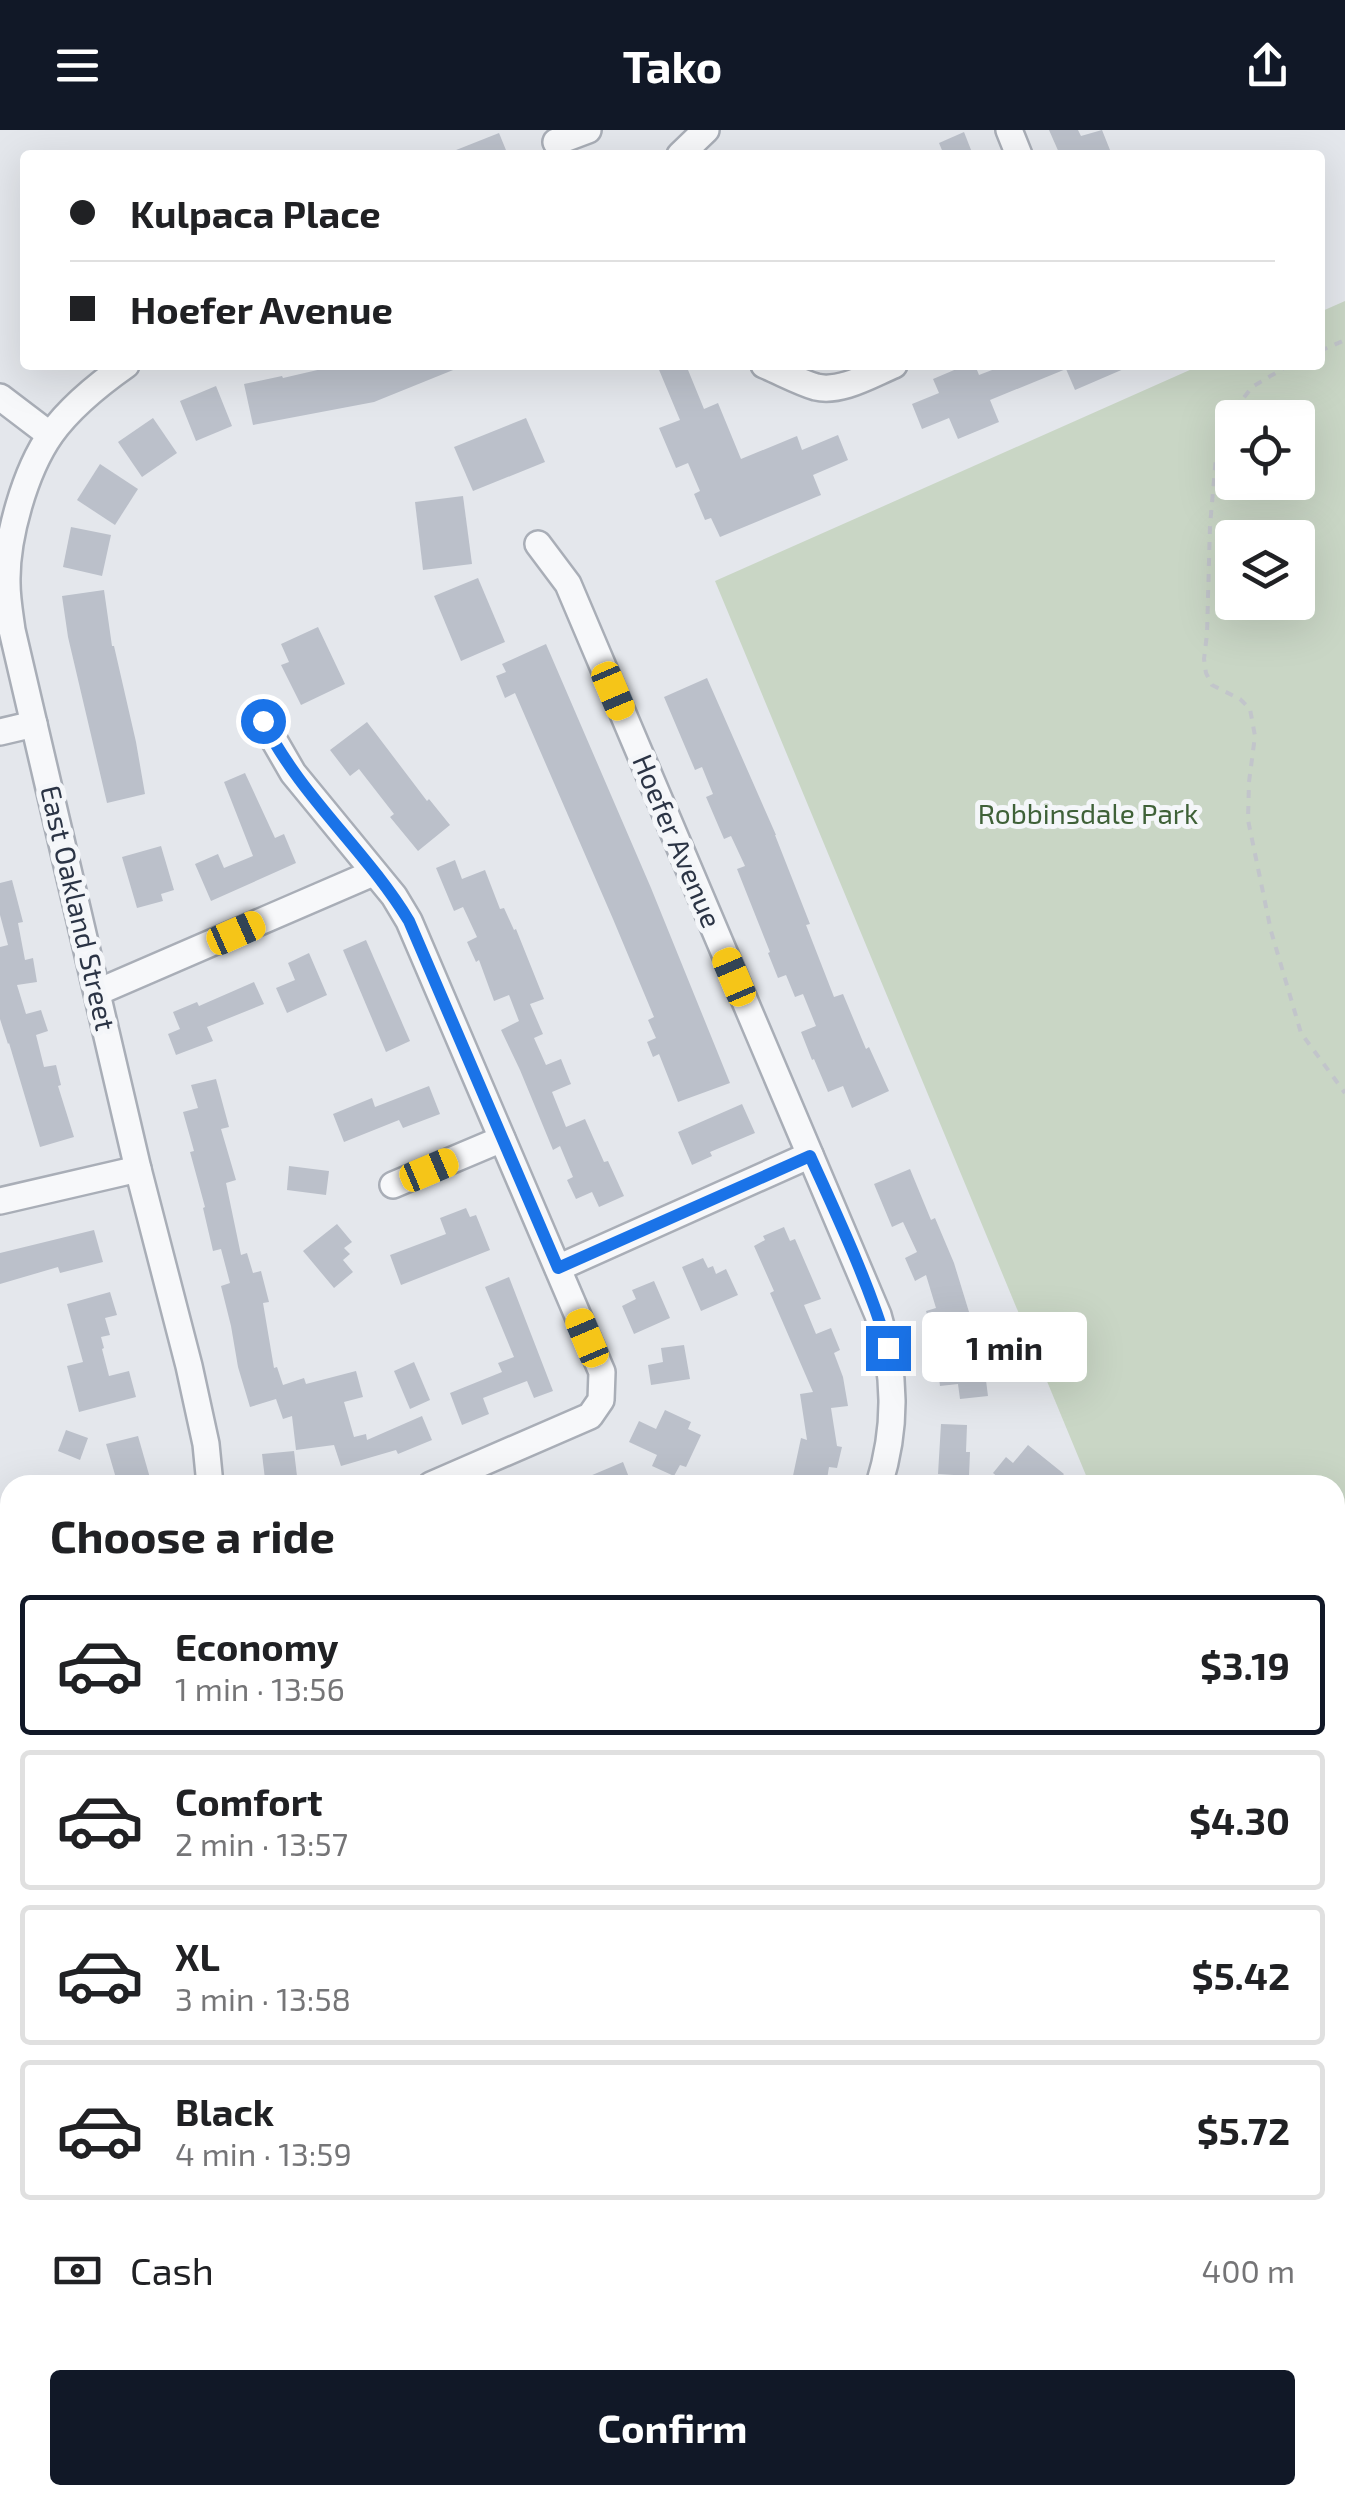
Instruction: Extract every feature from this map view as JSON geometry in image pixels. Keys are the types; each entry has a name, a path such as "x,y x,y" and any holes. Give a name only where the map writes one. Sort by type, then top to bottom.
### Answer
{"street":[{"path":"556,142 588,130"},
{"path":"685,150 706,130"},
{"name":"East Oakland Street","path":"119,370 76,406 50,435 28,480 10,536 7,584 12,630 138,1169 190,1366 209,1475"},
{"path":"776,370 827,388 882,370"},
{"path":"0,396 50,435"},
{"name":"Hoefer Avenue","path":"538,544 568,584 878,1316 888,1348 892,1388 893,1422 883,1475"},
{"path":"263,721 292,773 394,896 409,921 602,1372 601,1400 590,1416 454,1475"},
{"path":"0,732 34,724"},
{"path":"98,992 373,873"},
{"path":"392,1185 502,1139"},
{"path":"558,1268 810,1156"},
{"path":"0,1201 138,1169"}],"path":[{"path":"1280,370 1252,386 1232,413 1216,457 1204,659 1212,685 1250,708 1255,736 1248,820 1271,931 1301,1033 1345,1093"}],"green space":[{"name":"Robbinsdale Park","path":"1345,301 1345,1475 1086,1475 715,581 1190,370 1325,370 1325,310"}],"building":[{"path":"1049,130 1078,130 1081,136 1102,130 1110,150 1058,150"},
{"path":"964,132 971,150 942,150 939,143"},
{"path":"499,133 506,150 456,150"},
{"path":"317,370 453,370 374,402 253,425 244,384"},
{"path":"659,370 688,370 704,409 718,403 741,459 797,436 802,450 838,435 848,460 813,475 821,495 720,537 711,518 705,520 694,494 700,491 688,463 676,468 659,428 680,420"},
{"path":"954,370 977,370 979,375 992,370 1064,370 990,400 999,422 958,439 949,418 922,429 912,404 939,393 933,379"},
{"path":"1066,370 1121,370 1075,390"},
{"path":"216,386 232,426 196,441 180,401"},
{"path":"153,418 177,453 142,477 118,442"},
{"path":"526,418 545,462 473,491 454,447"},
{"path":"100,464 138,489 115,525 77,500"},
{"path":"463,496 472,564 423,570 415,502"},
{"path":"71,527 111,535 102,576 63,567"},
{"path":"478,578 505,642 461,661 434,596"},
{"path":"104,590 112,646 145,794 107,803 62,596"},
{"path":"318,627 345,684 301,705 281,665 289,662 281,644"},
{"path":"546,644 730,1083 678,1102 659,1054 653,1057 647,1042 656,1038 648,1020 654,1017 613,919 515,693 505,698 496,676 506,672 502,664"},
{"path":"707,678 776,835 834,997 843,994 889,1091 852,1108 843,1086 828,1092 812,1060 801,1032 816,1026 803,994 795,997 786,975 778,978 737,869 745,866 731,836 724,839 706,797 713,794 702,767 695,770 664,697"},
{"path":"367,722 450,825 418,851 359,769 350,776 330,750"},
{"path":"245,773 275,838 284,834 296,863 211,901 195,864 218,854 224,868 253,856 224,782"},
{"path":"161,846 174,890 161,894 163,901 137,908 122,857"},
{"path":"455,860 462,879 485,870 500,909 504,908 516,929 544,999 530,1004 543,1034 534,1038 546,1065 561,1059 571,1084 552,1092 566,1127 585,1119 624,1196 599,1207 592,1192 576,1199 567,1180 573,1177 560,1146 553,1150 501,1030 519,1021 509,995 494,1001 479,960 476,962 467,942 477,937 463,907 454,911 436,868"},
{"path":"12,880 23,922 18,923 25,960 33,958 37,982 17,985 26,1014 41,1010 48,1031 36,1035 44,1067 56,1065 61,1085 58,1086 74,1137 40,1147 0,1019 0,947 8,945 0,915 0,883"},
{"path":"366,940 410,1041 386,1052 343,950"},
{"path":"309,953 327,995 287,1013 276,988 295,980 288,963"},
{"path":"254,982 264,1004 207,1027 213,1041 176,1055 168,1034 180,1029 173,1012 197,1002 199,1006"},
{"path":"216,1079 229,1127 221,1129 236,1180 226,1183 241,1255 247,1253 253,1273 261,1271 269,1302 263,1303 274,1368 277,1367 283,1385 304,1378 306,1384 356,1371 363,1397 344,1402 354,1437 366,1434 367,1440 422,1416 432,1440 398,1454 396,1450 341,1466 334,1445 296,1450 292,1416 283,1419 276,1399 250,1407 221,1286 230,1283 221,1249 213,1251 183,1112 198,1108 191,1085"},
{"path":"429,1086 440,1114 403,1128 399,1120 344,1142 333,1114 372,1098 375,1107"},
{"path":"742,1104 755,1133 710,1152 712,1156 692,1165 678,1132"},
{"path":"289,1166 329,1171 326,1195 287,1190"},
{"path":"910,1169 954,1263 973,1325 934,1336 926,1311 936,1308 926,1275 915,1281 905,1258 917,1252 903,1222 892,1227 874,1184"},
{"path":"466,1208 470,1217 476,1215 490,1250 401,1285 390,1255 446,1234 440,1218"},
{"path":"337,1224 352,1242 344,1248 350,1254 343,1260 353,1272 334,1288 303,1251"},
{"path":"784,1227 790,1241 795,1239 821,1299 804,1305 816,1334 831,1328 840,1350 834,1353 848,1406 831,1408 837,1446 842,1447 837,1468 829,1467 828,1475 793,1475 801,1438 807,1440 800,1394 813,1392 754,1246 765,1240 763,1236"},
{"path":"94,1230 103,1262 60,1273 58,1267 0,1284 0,1253"},
{"path":"703,1258 716,1274 726,1269 738,1295 701,1311 682,1267"},
{"path":"509,1277 553,1391 534,1398 527,1381 483,1398 489,1414 462,1425 450,1393 502,1372 498,1363 514,1357 485,1287"},
{"path":"654,1281 670,1318 634,1334 622,1306 636,1299 632,1290"},
{"path":"110,1292 117,1315 105,1318 110,1335 101,1337 102,1349 109,1376 129,1371 136,1397 79,1412 67,1366 83,1362 67,1304"},
{"path":"684,1345 690,1379 651,1385 648,1365 663,1362 661,1348"},
{"path":"983,1357 988,1396 960,1399 958,1384 940,1386 937,1362"},
{"path":"414,1362 430,1400 410,1409 394,1371"},
{"path":"665,1410 691,1422 688,1429 701,1435 686,1467 680,1465 675,1475 652,1466 657,1455 629,1442 639,1421 656,1429"},
{"path":"941,1424 967,1425 969,1475 938,1474"},
{"path":"66,1430 88,1438 80,1460 58,1451"},
{"path":"138,1436 149,1475 115,1475 106,1444"},
{"path":"1028,1445 1064,1474 993,1473 1006,1457 1013,1463"},
{"path":"294,1451 297,1475 265,1475 262,1454"},
{"path":"623,1462 628,1475 592,1475"}],"route":[{"path":"263,721 292,773 394,896 409,921 558,1268 810,1156 856,1260 888,1348"}]}
